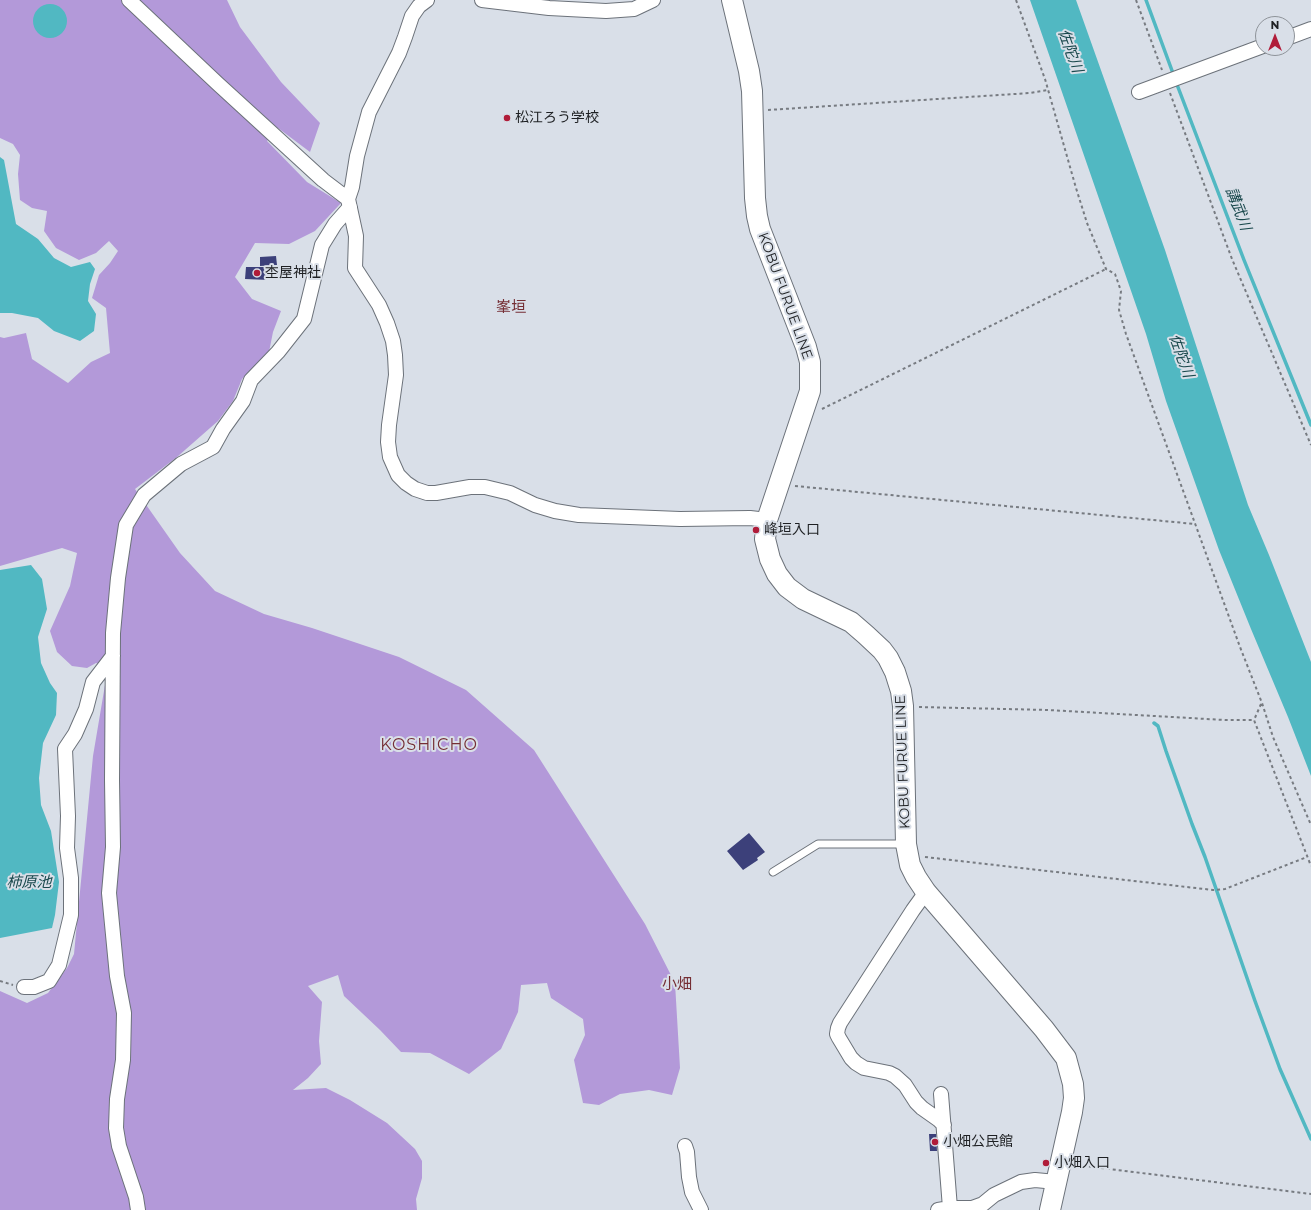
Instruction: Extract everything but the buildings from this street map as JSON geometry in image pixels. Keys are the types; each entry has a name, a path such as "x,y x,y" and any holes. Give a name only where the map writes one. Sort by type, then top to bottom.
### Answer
{"main road":[{"name":"KOBU FURUE LINE","path":"732,0 749,71 753,110 755,198 757,216 760,229 806,347 810,362 810,391 767,520 765,539 770,559 777,574 787,587 803,599 851,622 882,650 888,658 895,672 904,706 907,850 910,865 926,892 1044,1029 1066,1058 1073,1084 1074,1098 1050,1210"}],"street":[{"path":"129,0 223,89 349,203"},
{"path":"427,0 419,6 412,16 399,53 369,112 357,156 349,203 356,236 355,268 379,305 393,341 396,375 388,442 390,457 398,475 415,489 427,493 436,493 470,487 485,487 510,493 535,505 555,511 579,514 680,519 750,518 767,520"},
{"path":"482,0 549,8 606,11 634,9 653,0"},
{"path":"1295,35 1311,29"},
{"path":"1139,92 1255,49"},
{"path":"138,1210 136,1197 119,1146 116,1128 117,1099 122,1060 124,1013 117,976 109,893 113,847 113,633 118,578 126,525 144,495 182,464 213,447 223,429 243,401 251,380 278,352 304,319 322,246 349,203"},
{"path":"24,987 34,987 49,981 59,965 71,915 71,878 67,848 68,816 65,749 75,734 86,709 93,682 113,656"},
{"path":"926,892 840,1023 837,1034 851,1058 856,1063 864,1068 889,1073 895,1076 905,1085 916,1102 922,1108 944,1125"},
{"path":"941,1094 944,1125 944,1209 972,1208 983,1204 994,1195 1021,1182 1058,1174"},
{"path":"685,1146 692,1192 700,1210"}],"lane":[{"path":"773,872 818,844 907,850"}],"path":[{"path":"1016,0 1048,90 1076,188 1088,223 1106,269 1115,274 1121,291 1119,310 1126,334 1273,736 1311,825"},
{"path":"1136,0 1172,79 1232,259 1311,445"},
{"path":"753,110 1030,93 1048,90"},
{"path":"803,412 813,413 1106,269"},
{"path":"778,485 1196,524"},
{"path":"1262,703 1254,720 1311,866"},
{"path":"904,706 1048,710 1225,720 1254,720"},
{"path":"907,850 1213,890 1225,889 1307,857"},
{"path":"1058,1174 1082,1165 1311,1194"}],"shaded area":[{"path":"0,0 227,0 240,27 281,82 320,123 310,152 278,128 267,141 307,182 341,203 315,231 289,244 255,243 235,277 252,299 281,311 273,332 269,352 242,379 233,401 218,421 177,457 135,489 180,553 215,591 264,614 312,628 399,657 466,690 534,750 645,924 675,983 680,1068 672,1095 649,1090 620,1094 599,1105 583,1103 574,1060 585,1035 583,1019 551,998 547,983 521,985 518,1012 501,1049 469,1074 430,1053 401,1052 344,996 338,975 308,986 322,1002 319,1041 321,1064 308,1078 293,1090 326,1088 350,1100 387,1123 415,1149 422,1161 422,1178 416,1199 417,1210 0,1210 0,991 27,1003 48,993 67,968 74,954 93,756 106,679 110,668 96,663 87,668 72,666 57,652 50,631 70,586 77,553 62,548 0,566 0,337 4,338 26,333 32,359 68,383 91,362 110,353 106,308 92,298 99,275 118,251 109,241 96,253 79,260 56,248 44,231 47,211 32,208 20,200 18,174 20,155 13,144 0,138"}],"water":[{"name":"佐陀川","path":"1030,0 1076,0 1165,250 1248,505 1311,662 1311,776 1219,550 1166,401 1146,334"},
{"path":"47,4 53,4 62,9 66,15 66,27 62,33 53,38 47,38 38,33 33,24 33,18 38,9"},
{"path":"0,157 4,160 16,224 38,239 54,258 71,267 90,262 95,269 90,284 88,301 96,314 94,331 80,341 54,331 38,318 12,313 0,313"},
{"name":"柿原池","path":"31,565 42,579 47,609 38,637 41,663 50,683 57,693 56,715 43,743 39,778 41,805 51,831 59,882 52,928 0,938 0,570"}],"waterway":[{"name":"講武川","path":"1146,0 1174,76"},
{"name":"講武川","path":"1176,82 1244,260 1311,425"},
{"path":"1154,723 1158,726 1280,1069 1311,1139"}],"place":[{"name":"松江ろう学校","path":"507,118"},
{"name":"杢屋神社","path":"257,273"},
{"name":"峰垣入口","path":"756,530"},
{"name":"小畑公民館","path":"935,1142"},
{"name":"小畑入口","path":"1046,1163"}],"district":[{"name":"峯垣","path":"511,308"},
{"name":"KOSHICHO","path":"429,745"},
{"name":"小畑","path":"677,985"}]}
